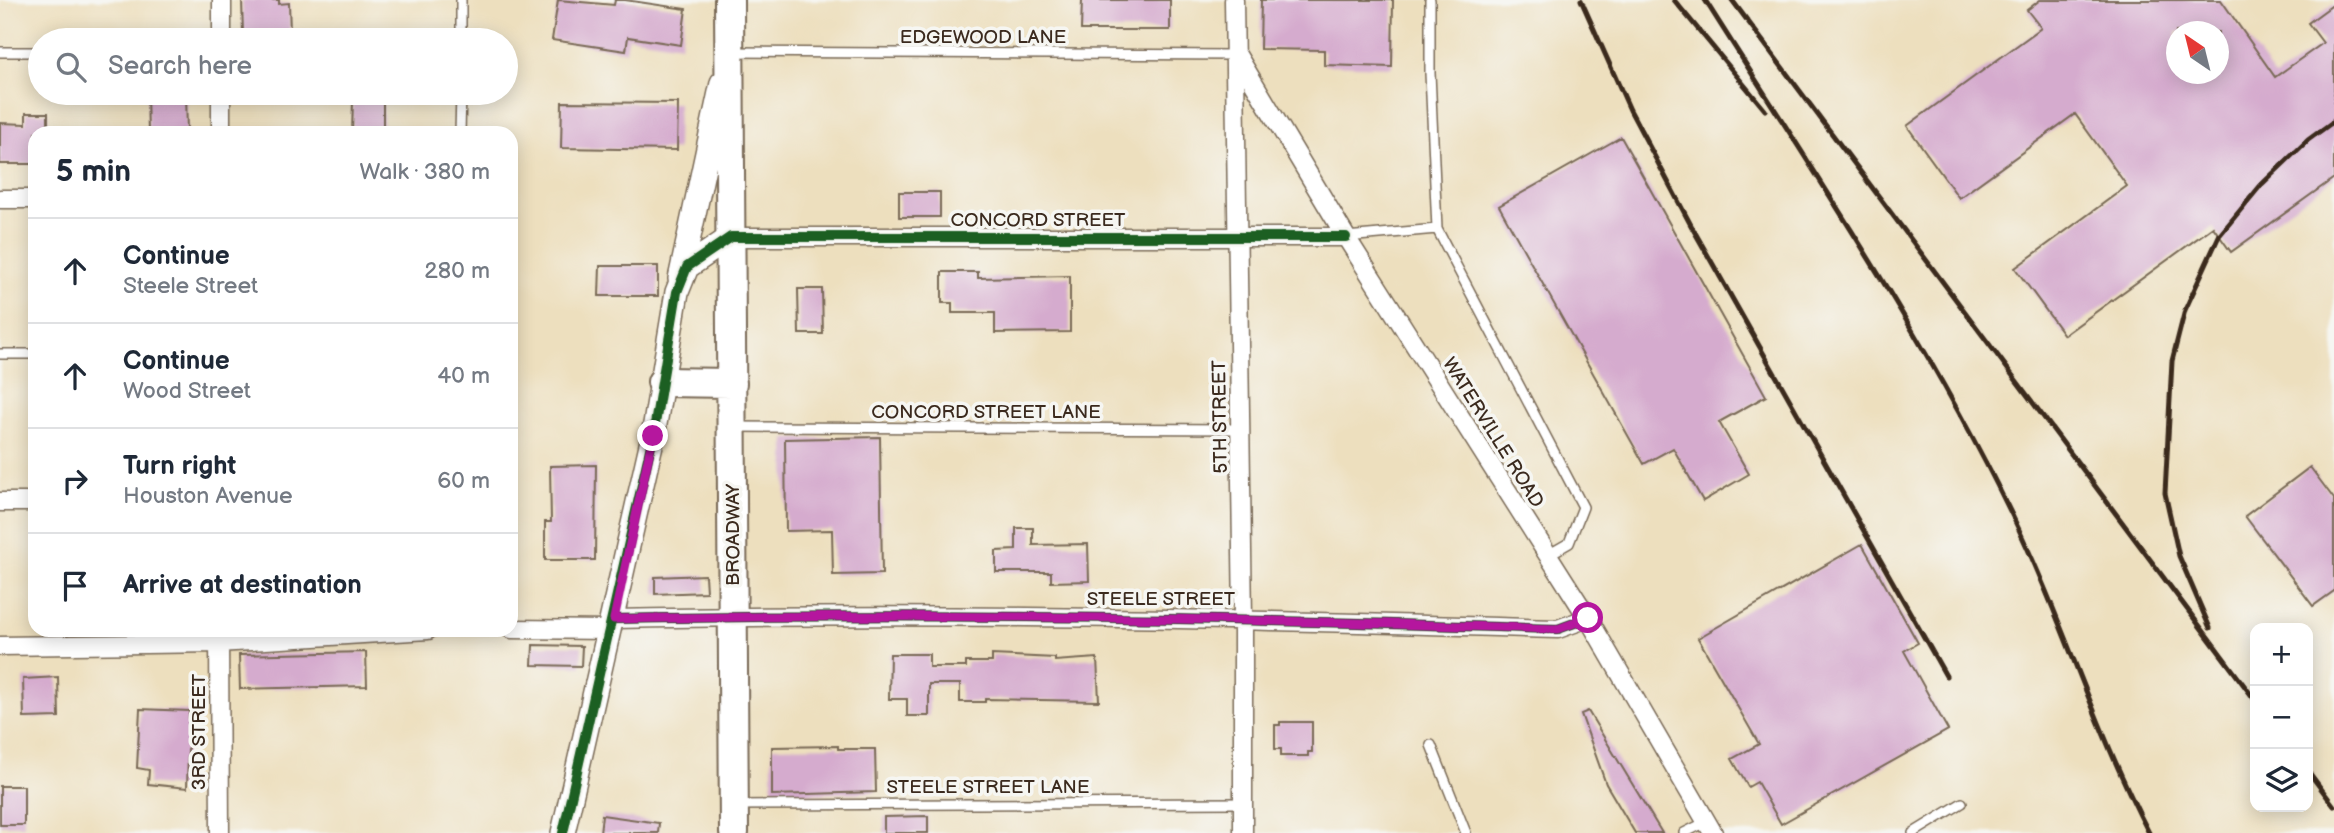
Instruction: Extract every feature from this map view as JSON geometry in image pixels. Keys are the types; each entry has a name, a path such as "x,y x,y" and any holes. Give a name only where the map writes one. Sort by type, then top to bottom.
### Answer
{"main road":[{"name":"BROADWAY","path":"729,0 734,833"},
{"path":"662,382 732,383"}],"street":[{"path":"222,0 222,28"},
{"name":"5TH STREET","path":"1234,0 1237,55 1243,833"},
{"path":"563,833 613,625 662,382 677,292 728,52"},
{"name":"WATERVILLE ROAD","path":"1237,55 1346,237 1588,618 1709,827"},
{"path":"221,105 221,126"},
{"path":"0,199 28,199"},
{"path":"677,292 687,267 731,237"},
{"name":"CONCORD STREET","path":"731,237 1346,237"},
{"path":"0,502 28,502"},
{"name":"STEELE STREET","path":"518,629 733,617 1243,619 1558,629 1588,618"},
{"path":"0,646 196,637"},
{"name":"3RD STREET","path":"218,637 220,833"}],"lane":[{"path":"461,0 461,28"},
{"path":"1430,0 1430,73 1437,229 1583,507 1569,543 1548,555"},
{"path":"0,52 28,52"},
{"name":"EDGEWOOD LANE","path":"728,52 1237,55"},
{"path":"460,126 461,105"},
{"path":"1346,237 1437,229"},
{"path":"0,354 28,354"},
{"name":"CONCORD STREET LANE","path":"732,427 1240,429"},
{"path":"1431,745 1466,833"},
{"name":"STEELE STREET LANE","path":"734,805 1243,803"},
{"path":"1913,833 1962,803"},
{"path":"1684,833 1709,827"}],"building":[{"path":"242,0 279,0 279,4 289,3 290,28 243,28"},
{"path":"558,0 614,5 615,0 625,0 686,9 681,45 628,37 626,51 552,40"},
{"path":"1082,0 1170,0 1170,30 1081,30"},
{"path":"1261,0 1393,0 1392,67 1324,65 1324,50 1260,49"},
{"path":"2040,0 2221,0 2275,77 2323,43 2308,23 2334,4 2334,178 2231,252 2213,227 2064,335 2015,268 2127,186 2075,114 1959,198 1907,126 2041,28 2027,10"},
{"path":"562,102 678,103 677,150 561,148"},
{"path":"147,105 186,105 187,126 148,126"},
{"path":"353,105 383,105 383,126 352,126"},
{"path":"26,113 48,113 48,126 28,126 28,164 0,164 0,123 26,124"},
{"path":"1621,137 1766,396 1719,422 1749,474 1703,501 1673,448 1644,464 1499,206"},
{"path":"899,192 940,192 940,217 899,217"},
{"path":"600,266 658,266 658,296 599,296"},
{"path":"942,272 978,272 978,278 1070,276 1070,332 995,333 995,313 952,313 952,303 942,303"},
{"path":"798,289 822,289 823,334 799,334"},
{"path":"880,437 882,574 833,575 832,530 786,531 785,439"},
{"path":"596,465 595,560 545,560 545,522 551,522 550,466"},
{"path":"2310,467 2334,499 2334,591 2313,606 2245,516"},
{"path":"1016,528 1033,528 1033,545 1088,544 1089,581 1051,582 1051,572 996,572 996,551 1016,550"},
{"path":"1862,544 1918,643 1904,651 1948,730 1781,824 1757,782 1748,787 1732,759 1759,744 1698,638"},
{"path":"705,575 706,592 655,594 655,577"},
{"path":"533,645 582,646 581,666 532,665"},
{"path":"366,652 367,686 240,689 239,655"},
{"path":"890,654 929,654 929,667 966,667 966,662 992,662 992,655 1055,658 1055,661 1097,658 1099,701 985,699 985,702 960,702 960,684 929,684 929,716 907,716 907,699 889,699"},
{"path":"58,677 59,717 24,718 23,679"},
{"path":"140,709 189,711 187,788 148,784 149,770 137,768"},
{"path":"1588,711 1662,833 1635,833 1606,784 1581,714"},
{"path":"1280,722 1312,722 1312,752 1308,752 1308,756 1281,756 1281,749 1275,749 1275,725 1280,725"},
{"path":"838,746 838,749 875,749 876,792 772,795 772,747"},
{"path":"0,786 24,786 24,825 0,825"},
{"path":"602,815 659,823 658,833 600,833"},
{"path":"928,816 928,833 884,833 884,817"}],"railway":[{"path":"1581,0 1630,110 1693,229 1946,676"},
{"path":"1674,0 1765,110"},
{"path":"1705,0 1865,252 1977,446 2029,552 2112,754 2149,833"},
{"path":"1732,0 2250,693"},
{"path":"2210,628 2179,556 2165,493 2172,361 2185,310 2219,236 2261,185 2308,140 2334,121"},
{"path":"2313,778 2334,806"}],"cycle path":[{"path":"563,833 653,436 677,292 687,267 731,237 1346,237"},
{"path":"614,619 850,616 1086,618 1558,629 1588,618"}],"route":[{"path":"653,436 614,619 1243,619 1558,629 1588,618"}]}
